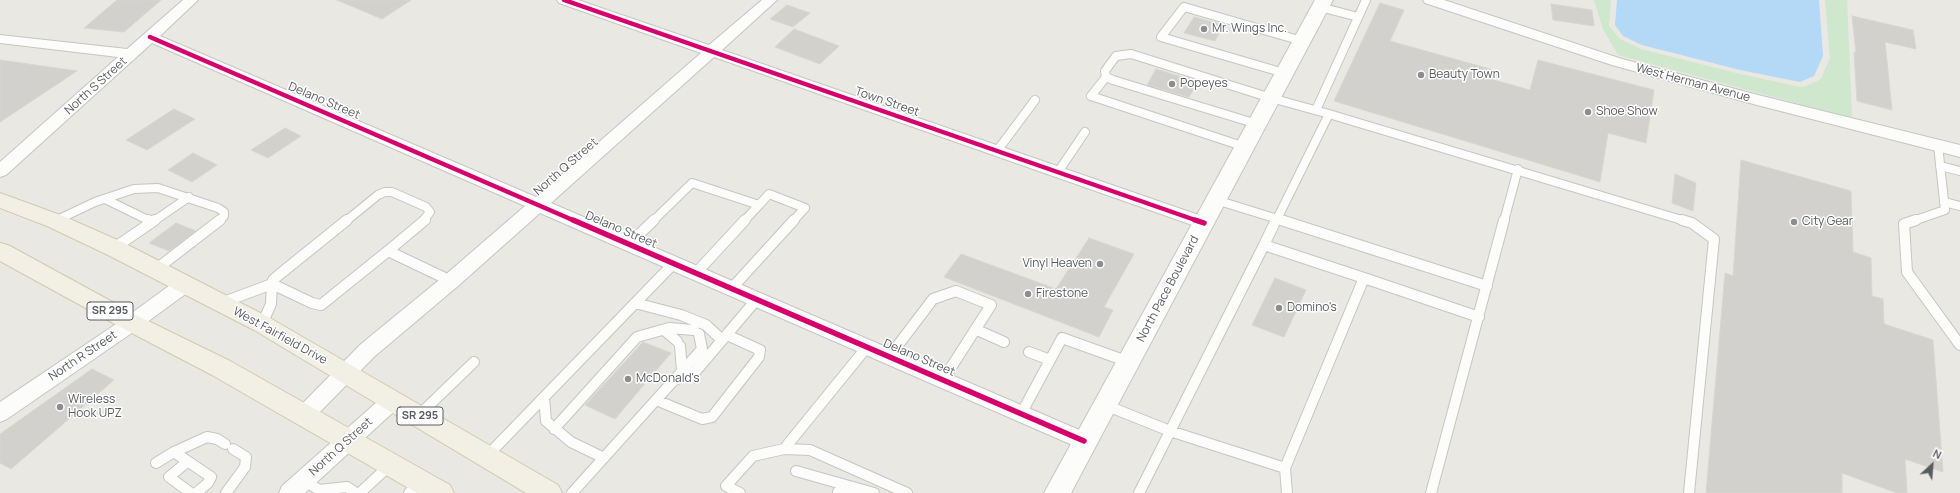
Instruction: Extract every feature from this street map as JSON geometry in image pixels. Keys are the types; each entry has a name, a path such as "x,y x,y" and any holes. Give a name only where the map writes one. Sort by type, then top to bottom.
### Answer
{"main road":[{"name":"North Pace Boulevard","path":"1056,493 1129,362 1322,4"},
{"name":"West Fairfield Drive","path":"0,200 55,221 114,248 262,324 419,415 549,493"},
{"name":"SR 295","path":"0,251 132,323 221,368 305,414 391,464 424,489"}],"street":[{"name":"North S Street","path":"0,171 191,0"},
{"name":"Town Street","path":"564,0 1204,223"},
{"name":"North Q Street","path":"305,414 368,350 451,281 770,0"},
{"name":"West Herman Avenue","path":"1430,0 1617,62 1757,100 1960,151"},
{"name":"Delano Street","path":"150,38 538,204 1084,441"},
{"path":"0,39 132,54"},
{"name":"North R Street","path":"0,413 132,323 184,285"},
{"name":"North Q Street","path":"297,486 393,400"}],"lane":[{"path":"1316,110 1366,0"},
{"path":"1322,4 1358,17"},
{"path":"1284,73 1161,37 1184,7 1302,41"},
{"path":"1245,147 1091,96 1106,77 1105,71 1116,56 1131,54 1271,98 1518,169 1692,223 1714,239 1689,493"},
{"path":"1106,77 1257,124"},
{"path":"997,151 1035,100"},
{"path":"1139,493 1329,114"},
{"path":"1058,172 1085,132"},
{"path":"1938,145 1945,210 1904,224 1907,272 1960,345"},
{"path":"1940,166 1960,171"},
{"path":"1431,493 1518,169"},
{"path":"629,244 692,183 759,205"},
{"path":"55,221 105,199 134,189 158,188 189,196 224,212 224,216 216,224 155,270"},
{"path":"220,303 272,284 312,303 321,305 428,217 430,212 426,207 392,192 385,192 378,195 273,280 272,284 271,304 262,324"},
{"path":"696,273 769,194 805,208 732,288"},
{"path":"114,248 189,196"},
{"path":"105,199 152,222"},
{"path":"1216,200 1487,286"},
{"path":"1944,202 1960,206"},
{"path":"1264,244 1479,317"},
{"path":"388,251 451,281"},
{"path":"487,456 674,263"},
{"path":"1287,493 1285,468 1364,278"},
{"path":"889,357 933,298 956,291 991,305 944,380"},
{"path":"672,381 695,372 758,299"},
{"path":"634,303 681,315 706,325 725,337 760,350 759,357 712,417 702,419 656,400"},
{"path":"554,429 637,337 669,328 697,332 702,349 572,493"},
{"path":"664,330 679,343 682,371"},
{"path":"976,330 1004,342"},
{"path":"1022,414 1062,338 1129,362"},
{"path":"784,449 867,346"},
{"path":"1029,352 1050,360"},
{"path":"419,415 474,362"},
{"path":"544,397 546,421 571,442 604,458"},
{"path":"1105,405 1170,431 1285,468"},
{"path":"156,463 174,452 207,437 217,439 246,457 245,467 226,493"},
{"path":"740,493 723,489 753,456 784,449 810,450 907,493"},
{"path":"174,452 210,477 208,483 196,493"},
{"path":"187,462 169,477 192,493"},
{"path":"360,493 391,464"},
{"path":"796,471 873,493"},
{"path":"873,493 880,480"},
{"path":"815,481 873,493"},
{"path":"297,486 319,490 347,487 356,493"},
{"path":"838,492 873,493"}],"green space":[{"path":"1594,0 1611,0 1609,26 1620,39 1641,49 1740,74 1801,87 1821,79 1830,58 1825,0 1847,0 1852,118 1618,55 1603,29"}],"water":[{"path":"1617,0 1819,0 1823,56 1814,76 1800,82 1740,70 1642,45 1623,36 1615,25"}],"building":[{"path":"117,0 161,0 124,32 84,28"},
{"path":"337,0 411,0 382,19"},
{"path":"1380,3 1404,10 1390,41 1497,71 1494,80 1530,90 1538,60 1654,90 1646,143 1608,133 1600,182 1334,101"},
{"path":"1551,4 1592,10 1594,26 1553,20"},
{"path":"787,5 810,13 793,27 770,19"},
{"path":"1852,16 1913,30 1916,49 1885,42 1892,110 1857,101 1854,52 1856,53"},
{"name":"Mr. Wings Inc.","path":"1194,17 1224,25 1215,41 1184,33"},
{"path":"794,29 839,46 820,64 775,47"},
{"path":"0,60 77,71 0,122"},
{"name":"Popeyes","path":"1156,69 1198,82 1189,97 1147,85"},
{"path":"174,109 195,119 147,150 126,140"},
{"path":"285,128 301,136 268,158 251,150"},
{"path":"193,153 217,165 192,182 168,170"},
{"path":"1741,160 1851,191 1853,252 1871,258 1872,296 1883,299 1884,324 1933,340 1943,472 1905,459 1907,493 1897,493 1842,473 1842,493 1706,493 1725,273 1733,276"},
{"path":"1675,174 1696,183 1693,211 1672,203"},
{"path":"176,223 196,231 169,251 149,243"},
{"name":"Firestone","path":"1089,238 1134,254 1104,307 1113,310 1099,337 944,277 961,254 1056,289"},
{"name":"Domino's","path":"1275,278 1306,290 1284,337 1252,325"},
{"name":"McDonald's","path":"643,342 671,353 615,419 585,405"},
{"name":"Wireless Hook UPZ","path":"92,369 114,380 11,469 0,463 0,434"}],"cycle path":[{"path":"564,0 1204,223"},
{"path":"150,37 1084,441"}],"place":[{"name":"Mr. Wings Inc.","path":"1204,29"},
{"name":"Beauty Town","path":"1421,75"},
{"name":"Popeyes","path":"1172,84"},
{"name":"Shoe Show","path":"1588,112"},
{"name":"City Gear","path":"1794,222"},
{"name":"Vinyl Heaven","path":"1100,264"},
{"name":"Firestone","path":"1028,294"},
{"name":"Domino's","path":"1279,308"},
{"name":"McDonald's","path":"628,379"},
{"name":"Wireless Hook UPZ","path":"60,407"}]}
